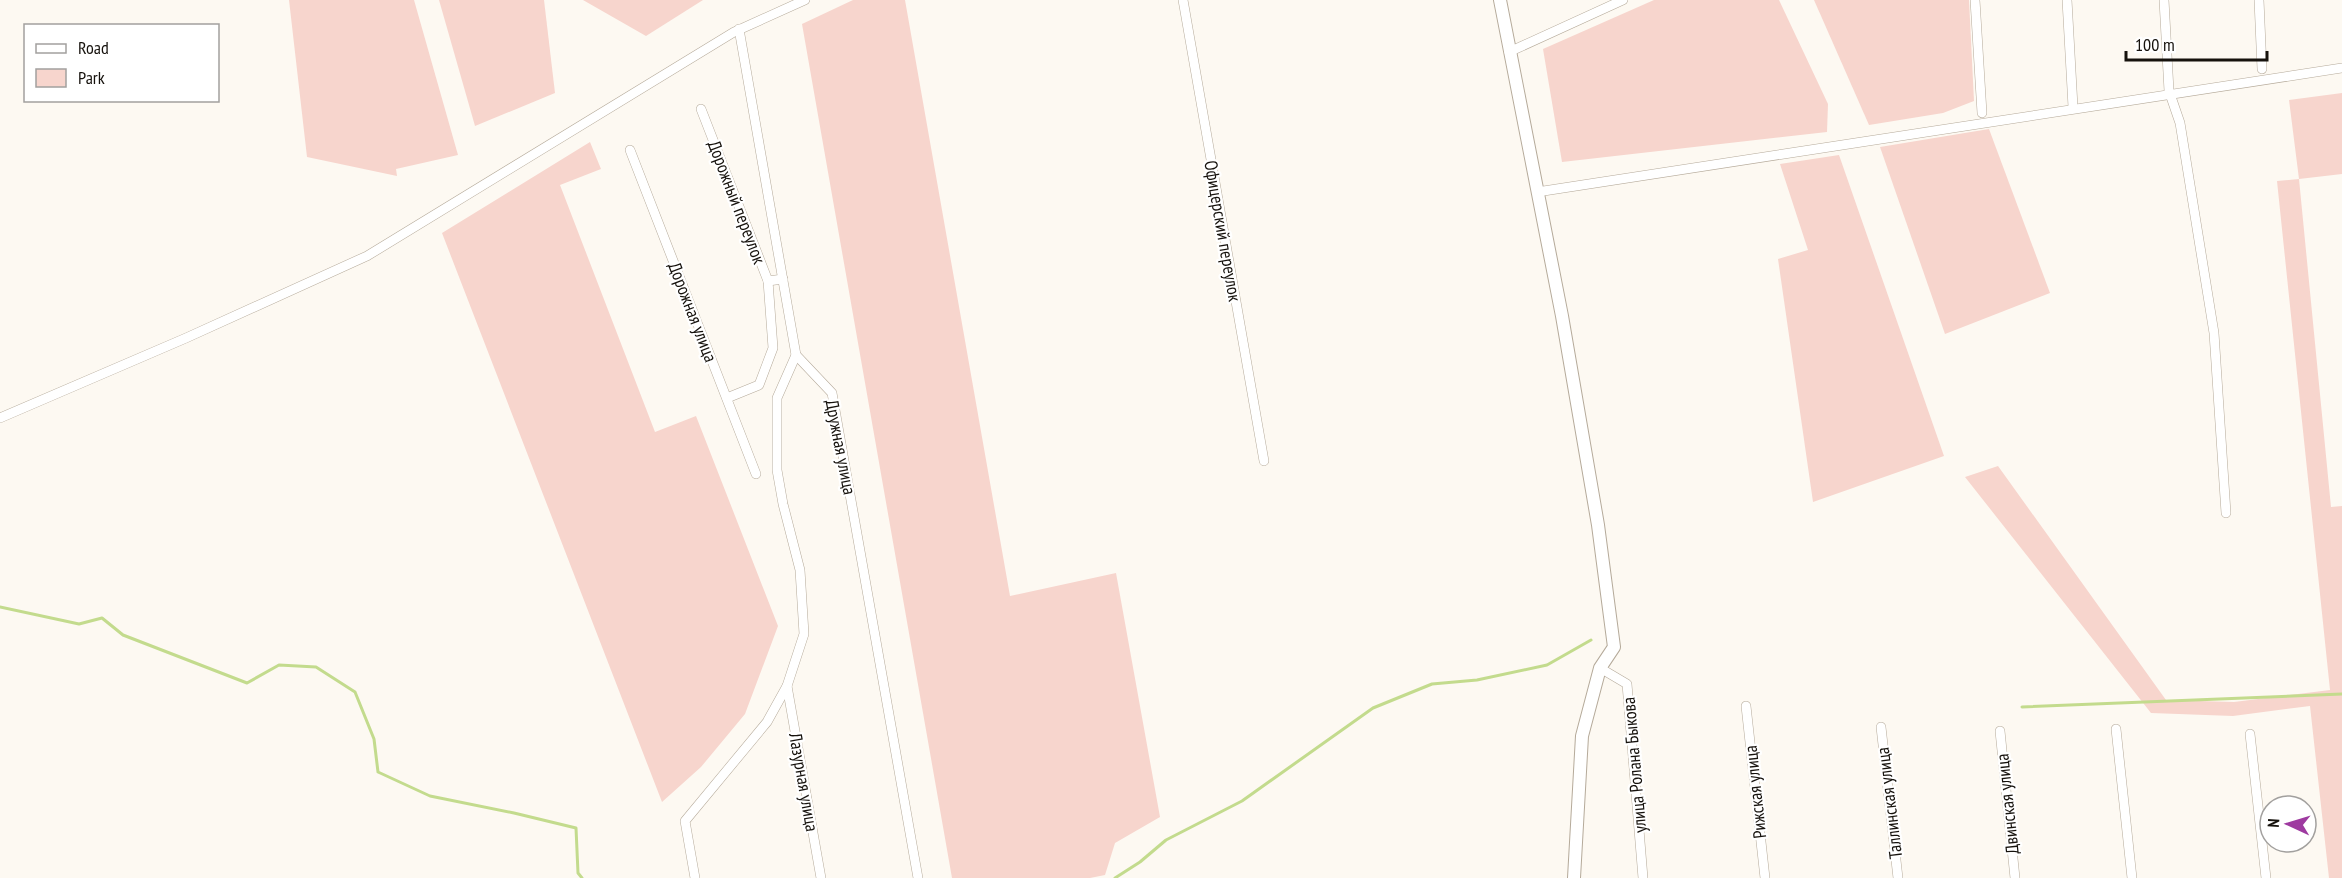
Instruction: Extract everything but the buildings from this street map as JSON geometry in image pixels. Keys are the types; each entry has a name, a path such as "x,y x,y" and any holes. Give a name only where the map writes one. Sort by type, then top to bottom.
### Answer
{"street":[{"path":"0,418 186,338 367,256 739,29 805,0"},
{"name":"Офицерский переулок","path":"1183,0 1264,462"},
{"path":"1500,0 1562,316 1596,513 1614,647 1600,668 1582,736 1574,878"},
{"path":"1509,52 1623,0"},
{"path":"1975,0 1982,113"},
{"path":"2067,0 2073,107"},
{"path":"2164,0 2169,91 2180,123 2214,333 2226,513"},
{"path":"2259,0 2262,69"},
{"path":"695,878 685,821 767,722 787,686 804,634 800,570 777,470 777,398 796,355 739,29"},
{"path":"1537,192 2342,68"},
{"name":"Дорожный переулок","path":"701,109 768,281 783,279"},
{"name":"Дорожная улица","path":"630,150 756,474"},
{"path":"727,398 759,385 773,348 768,281"},
{"name":"Дружная улица","path":"796,355 832,393 918,878"},
{"name":"улица Ролана Быкова","path":"1600,668 1627,684 1643,878"},
{"name":"Лазурная улица","path":"787,686 821,878"},
{"name":"Рижская улица","path":"1746,706 1765,878"},
{"name":"Таллинская улица","path":"1881,727 1898,878"},
{"path":"2116,729 2132,878"},
{"name":"Двинская улица","path":"2000,731 2015,878"},
{"path":"2250,734 2266,878"}],"green space":[{"path":"289,0 414,0 458,155 396,169 397,176 307,157"},
{"path":"439,0 544,0 555,93 475,126"},
{"path":"583,0 703,0 646,36"},
{"path":"853,0 905,0 1010,596 1116,573 1160,817 1115,843 1105,875 1090,878 952,878 802,24"},
{"path":"1654,0 1779,0 1828,104 1827,132 1562,162 1543,49"},
{"path":"1814,0 1969,0 1974,101 1943,113 1869,125"},
{"path":"2342,93 2342,174 2299,179 2289,100"},
{"path":"1989,129 2050,293 1945,334 1880,147"},
{"path":"590,142 601,169 560,185 655,432 696,416 778,626 745,714 701,767 662,802 442,233"},
{"path":"1839,155 1944,456 1813,502 1778,259 1808,250 1780,164"},
{"path":"2299,179 2331,507 2342,506 2342,878 2329,878 2310,706 2233,716 2151,713 1965,477 1998,466 2166,700 2234,702 2330,690 2277,181"}],"waterway":[{"path":"0,607 79,624 102,618 123,635 247,683 279,665 316,667 355,692 374,739 378,772 430,796 576,828 578,873 582,878"},
{"path":"1115,878 1140,862 1166,840 1242,801 1373,708 1432,684 1477,680 1547,665 1591,640"},
{"path":"2022,707 2342,694"}]}
